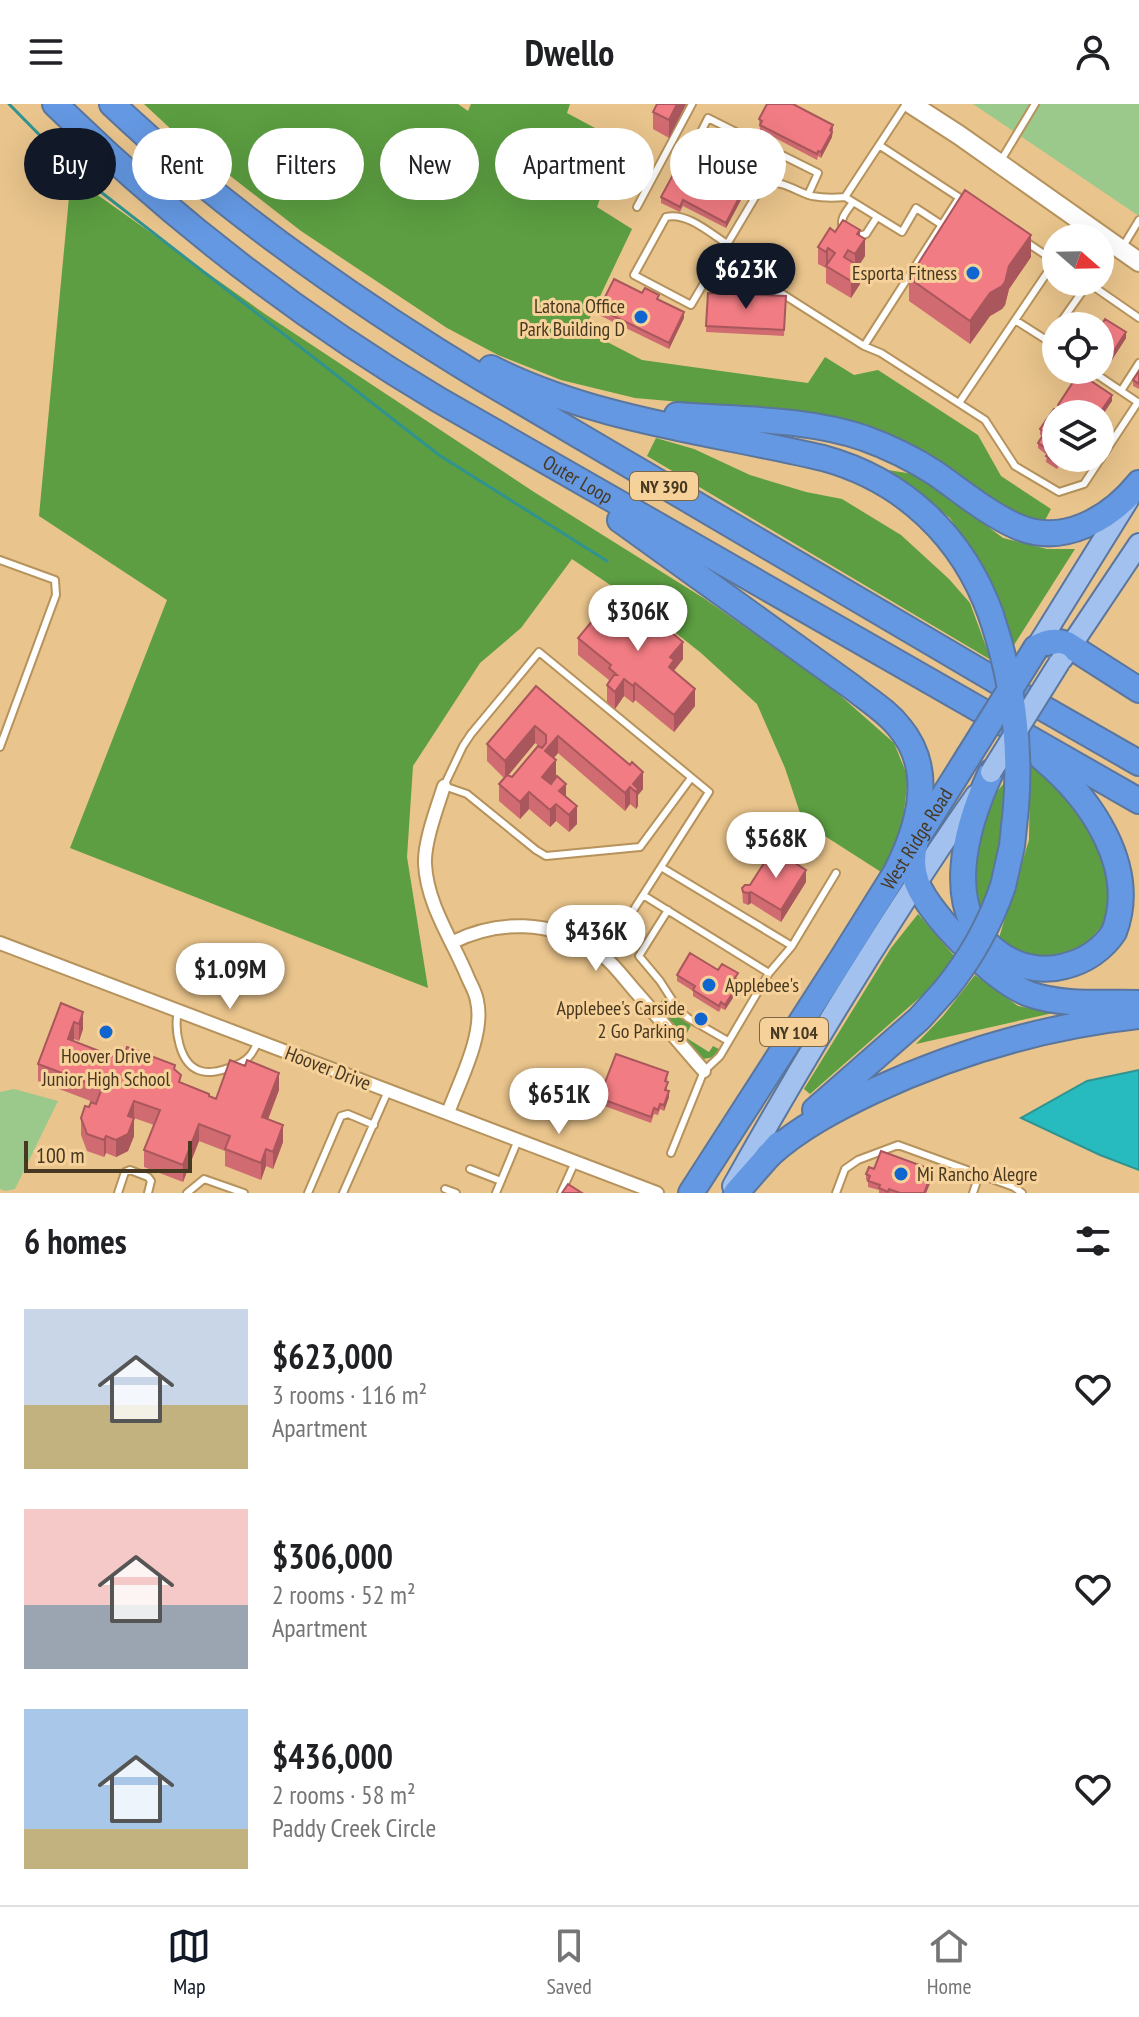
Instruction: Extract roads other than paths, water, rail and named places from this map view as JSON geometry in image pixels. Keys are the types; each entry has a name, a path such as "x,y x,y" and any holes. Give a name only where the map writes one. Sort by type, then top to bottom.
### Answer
{"highway":[{"name":"Outer Loop","path":"55,104 139,183 202,236 368,357 1139,801"},
{"name":"Outer Loop","path":"112,104 227,204 396,324 483,379 1139,763"},
{"path":"311,266 525,384 641,420 823,458 877,479 916,505 951,540 975,576 991,615 1006,666 1015,717 1018,769 1016,807 1003,886 981,938 946,989 919,1019 812,1113 736,1193"},
{"path":"570,399 660,413 794,423 849,434 902,454 997,516 1037,532 1062,532 1095,521 1122,502 1139,484"},
{"path":"490,429 674,558 892,719 910,743 918,763 921,787 916,823 907,849 907,876 986,966 1011,985 1033,995 1056,1000 1139,1003"},
{"path":"1036,648 1048,642 1059,642 1065,654 1139,690"},
{"name":"West Ridge Road","path":"691,1193 907,876 916,839 1036,648"},
{"path":"965,703 1020,741 1066,779 1097,811 1115,840 1125,873 1126,905 1110,937 1085,959 1057,968 1024,966 996,951 976,929 966,901 964,857 974,813 991,772"},
{"path":"768,1156 788,1139 825,1116 916,1073 987,1047 1039,1033 1139,1016"}],"main road":[{"name":"West Ridge Road","path":"1036,648 1139,484"},
{"name":"West Ridge Road","path":"729,1193 907,876 991,772 1139,544"}],"street":[{"path":"909,104 1139,262"},
{"path":"444,786 425,861 430,896 478,1002 473,1045 448,1113"},
{"path":"453,942 488,929 528,926 592,947 604,956 704,1071"},
{"name":"Hoover Drive","path":"0,943 657,1193"}],"lane":[{"path":"637,207 692,104"},
{"path":"845,197 909,104"},
{"path":"999,163 1035,104"},
{"path":"703,128 708,118 728,128"},
{"path":"879,145 971,206"},
{"path":"786,157 818,173 808,195"},
{"path":"786,186 808,195 845,197 902,232 916,208 942,225"},
{"path":"864,346 959,198"},
{"path":"727,244 684,217 666,217 634,275 691,305 753,200"},
{"path":"853,202 841,221 847,235 857,238 866,234 877,217"},
{"path":"1114,250 1139,220"},
{"path":"1019,237 1042,253"},
{"path":"706,281 781,293 985,420 1015,466 1059,492 1084,484 1138,403 1111,384"},
{"path":"959,403 1042,282"},
{"path":"1108,296 1139,318"},
{"path":"1015,320 1042,337"},
{"path":"1121,391 1139,363"},
{"path":"0,560 55,580 56,595 0,747"},
{"path":"604,956 709,792 539,652 463,746 444,786 467,794 546,856 640,847 691,778"},
{"path":"661,867 792,946"},
{"path":"671,1153 704,1071 720,1056 769,973 792,946 836,873"},
{"path":"643,895 769,973"},
{"path":"668,910 639,956 678,1009 728,1041"},
{"path":"178,1011 176,1030 180,1045 191,1064 202,1072 220,1071 244,1062 250,1058 258,1041"},
{"path":"343,1193 388,1091"},
{"path":"308,1193 341,1116 348,1114 374,1125"},
{"path":"496,1193 518,1140"},
{"path":"836,1193 845,1169 858,1160 898,1145 1014,1187 1022,1193"},
{"path":"564,1192 575,1162"},
{"path":"470,1169 501,1181"},
{"path":"118,1193 125,1172 130,1170 148,1177 151,1181 148,1193"},
{"path":"973,1193 979,1175"},
{"path":"187,1193 204,1179 244,1193"},
{"path":"445,1189 456,1193"}],"water":[{"path":"1139,1070 1139,1170 1021,1118 1087,1081"}],"waterway":[{"path":"9,104 79,175 439,455 607,561"}],"place":[{"name":"Esporta Fitness","path":"973,273"},
{"name":"Latona Office Park Building D","path":"641,317"},
{"name":"Applebee's","path":"709,985"},
{"name":"Applebee's Carside 2 Go Parking","path":"701,1019"},
{"name":"Hoover Drive Junior High School","path":"106,1032"},
{"name":"Mi Rancho Alegre","path":"901,1174"}]}
